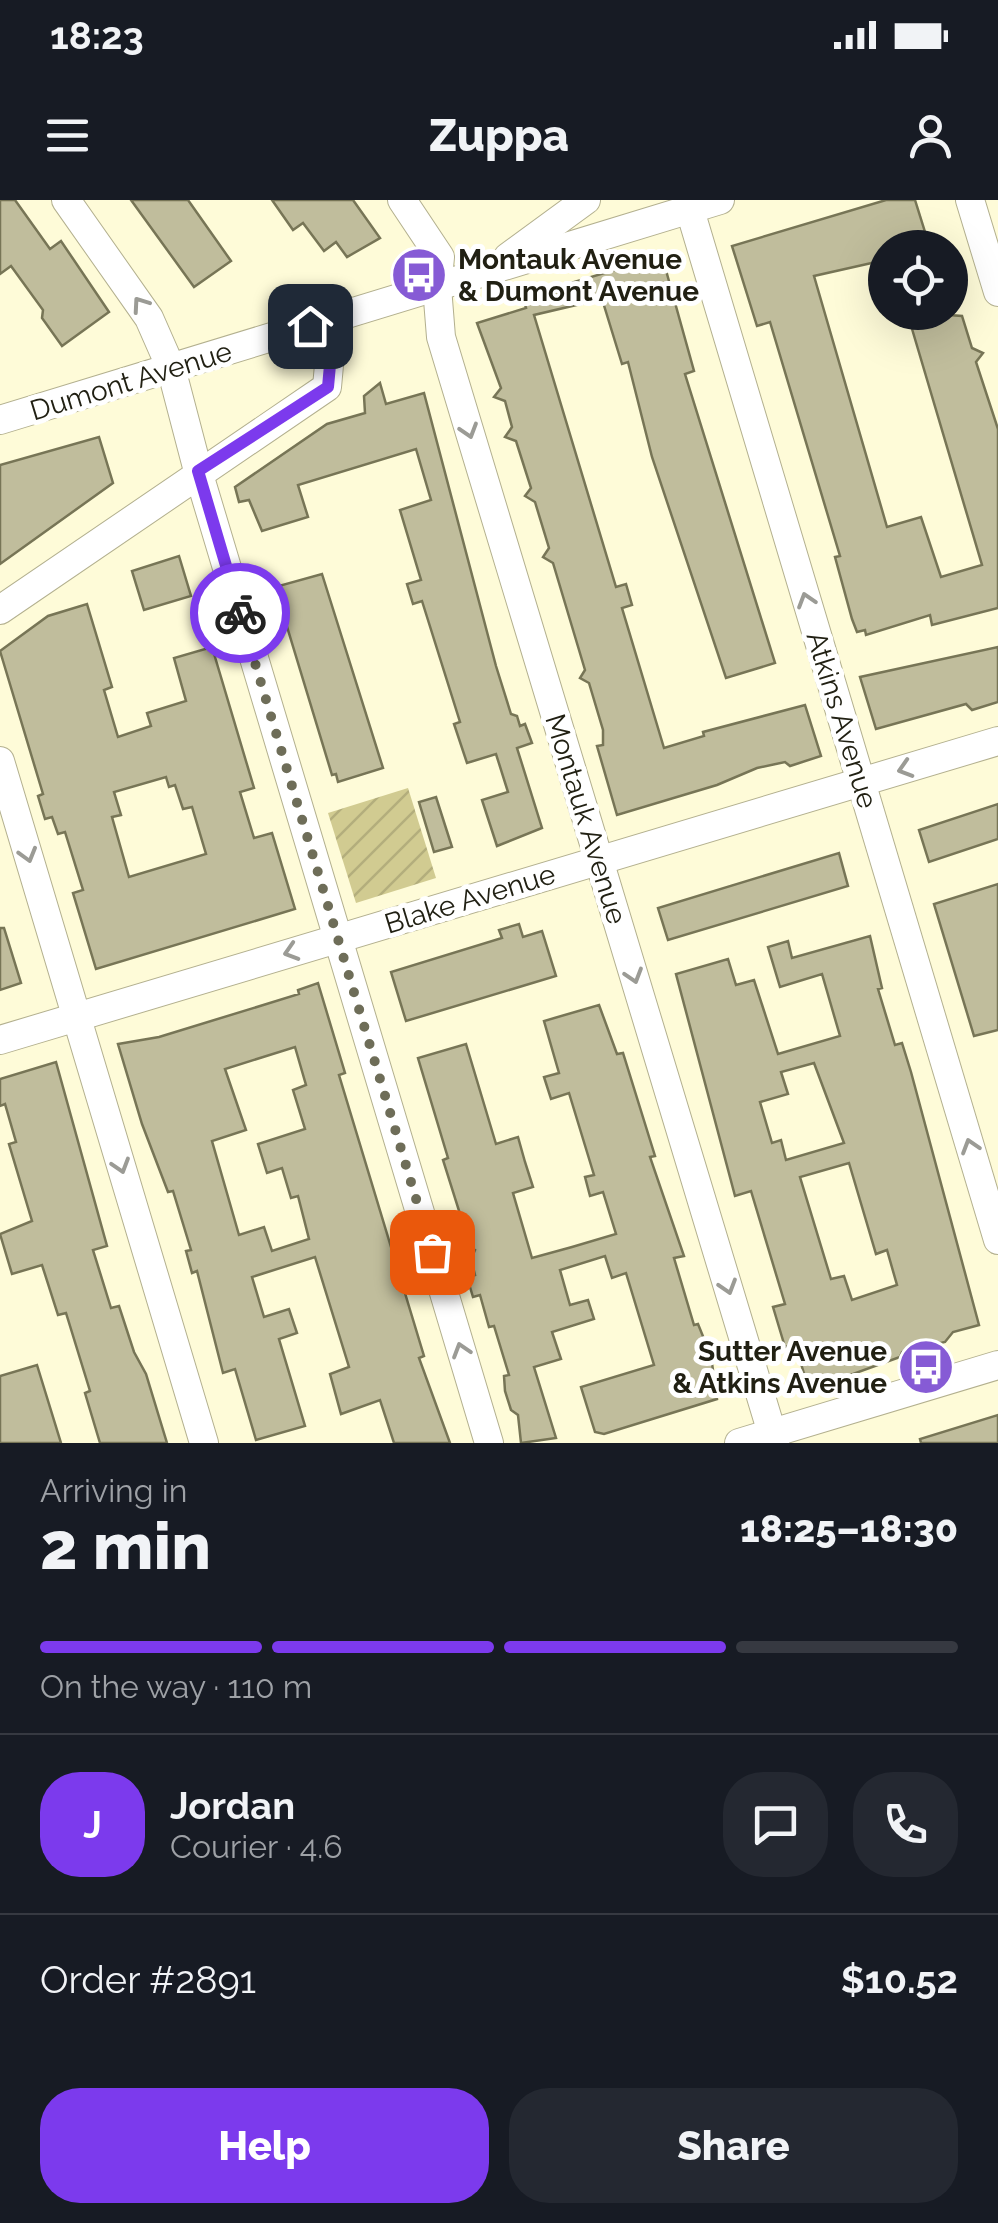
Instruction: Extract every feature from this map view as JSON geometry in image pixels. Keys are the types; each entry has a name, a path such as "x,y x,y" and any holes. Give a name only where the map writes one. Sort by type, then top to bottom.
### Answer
{"street":[{"path":"66,200 150,318 172,368 198,471 489,1443"},
{"name":"Montauk Avenue","path":"402,200 440,257 437,287 441,337 773,1438"},
{"path":"491,270 586,200"},
{"name":"Dumont Avenue","path":"0,420 437,287 688,204 720,200"},
{"path":"970,200 998,292"},
{"name":"Atkins Avenue","path":"688,204 998,1240"},
{"path":"0,610 198,471 328,387 330,365 310,326"},
{"name":"Blake Avenue","path":"0,1040 998,741"},
{"path":"0,761 204,1443"},
{"path":"738,1443 773,1438 998,1365"}],"shaded area":[{"path":"408,788 436,878 356,903 328,813"}],"building":[{"path":"0,200 15,200 50,249 61,241 109,312 62,346 42,318 43,310 11,266 0,274"},
{"path":"131,200 188,200 231,261 194,287"},
{"path":"272,200 353,200 380,238 347,257 336,242 324,251 303,223 293,230"},
{"path":"886,200 915,200 924,230 868,230 868,264 814,276 887,527 921,517 941,577 982,565 912,330 966,330 972,348 983,353 976,362 998,429 998,608 932,625 930,615 866,635 865,630 857,632 835,557 840,556 770,322 757,326 732,246"},
{"path":"662,256 694,371 685,374 775,663 726,678 652,457 628,362 622,364 602,299 534,315 616,587 626,584 632,605 622,608 664,748 704,736 703,732 805,705 821,756 790,766 785,762 757,768 717,785 617,815 597,746 603,745 603,730 589,683 580,678 585,670 553,563 543,557 549,548 535,502 525,496 531,488 516,441 505,437 512,427 505,401 494,397 501,388 477,323 526,308 523,297"},
{"path":"380,383 386,404 424,393 496,666 511,714 517,716 520,726 525,724 532,743 517,748 542,828 497,846 482,800 508,792 496,754 467,763 454,724 460,722 422,601 413,604 407,584 421,580 400,510 431,500 416,449 298,485 308,517 262,531 249,500 239,502 235,487 327,424 365,413 364,396"},
{"path":"99,437 113,483 0,564 0,465"},
{"path":"179,556 191,596 144,610 132,571"},
{"path":"322,574 383,768 338,782 336,774 332,775 275,587"},
{"path":"87,604 112,687 104,690 118,737 151,726 147,713 186,701 174,658 212,647 254,788 240,792 254,838 272,833 295,909 96,969 73,893 83,890 65,832 58,834 52,817 45,819 38,796 43,794 0,651 48,616","holes":["166,777 169,787 175,785 183,809 192,807 206,854 129,877 112,817 121,815 114,792"]},
{"path":"998,647 998,702 972,710 966,704 876,729 860,677"},
{"path":"436,797 452,847 434,852 419,802"},
{"path":"998,804 998,839 929,862 919,830"},
{"path":"839,853 848,886 668,940 658,908"},
{"path":"998,884 998,1030 974,1036 934,904"},
{"path":"519,924 523,937 542,931 556,976 406,1021 391,972 502,938 499,930"},
{"path":"0,928 4,928 21,983 0,990"},
{"path":"870,936 882,988 878,989 895,1045 902,1043 911,1072 979,1325 953,1332 945,1342 902,1352 900,1357 809,1390 795,1344 785,1347 773,1307 785,1304 751,1191 735,1196 676,974 728,959 736,985 754,980 778,1054 840,1036 822,974 780,987 768,947 788,941 792,958","holes":["814,1063 844,1143 786,1160 781,1140 772,1143 760,1102 788,1094 781,1072","849,1163 876,1254 887,1250 897,1285 852,1300 844,1276 831,1279 800,1177"]},
{"path":"318,983 345,1073 339,1075 424,1356 419,1358 450,1443 394,1443 380,1400 341,1414 330,1374 349,1367 315,1257 252,1277 264,1317 289,1309 297,1333 279,1339 305,1426 256,1440 235,1369 223,1373 197,1271 192,1273 186,1251 191,1250 173,1191 168,1192 142,1124 118,1044 159,1037 299,994 298,990","holes":["295,1047 306,1085 293,1090 305,1129 258,1144 267,1173 282,1168 291,1198 298,1196 309,1239 272,1251 264,1227 239,1235 212,1141 246,1130 225,1069"]},
{"path":"599,1005 617,1054 623,1053 655,1156 650,1157 684,1256 674,1258 694,1325 698,1324 711,1356 717,1399 604,1434 595,1432 581,1387 654,1365 626,1273 612,1278 605,1256 560,1270 570,1305 588,1300 594,1319 552,1332 561,1359 534,1367 556,1438 521,1443 518,1415 511,1410 505,1391 504,1376 509,1375 494,1326 489,1327 480,1295 473,1297 467,1277 475,1275 471,1259 475,1250 463,1243 469,1230 457,1223 461,1217 443,1160 448,1158 418,1058 466,1044 496,1144 518,1137 533,1187 513,1193 532,1258 572,1247 616,1234 603,1192 590,1196 585,1177 594,1175 569,1093 551,1099 544,1077 559,1073 544,1021"},
{"path":"56,1062 107,1246 93,1250 111,1308 119,1306 134,1352 146,1374 167,1443 100,1443 85,1393 90,1391 66,1313 58,1315 42,1265 12,1274 0,1234 32,1221 9,1144 16,1142 5,1104 0,1106 0,1079"},
{"path":"37,1365 61,1443 0,1443 0,1376"},
{"path":"998,1415 998,1443 921,1443 920,1439"}],"way so far":[{"path":"240,613 432,1252"}],"place":[{"name":"Montauk Avenue & Dumont Avenue","path":"419,275"},
{"name":"Sutter Avenue & Atkins Avenue","path":"926,1367"}],"route":[{"path":"240,613 198,471 328,387 330,365 310,326"}]}
